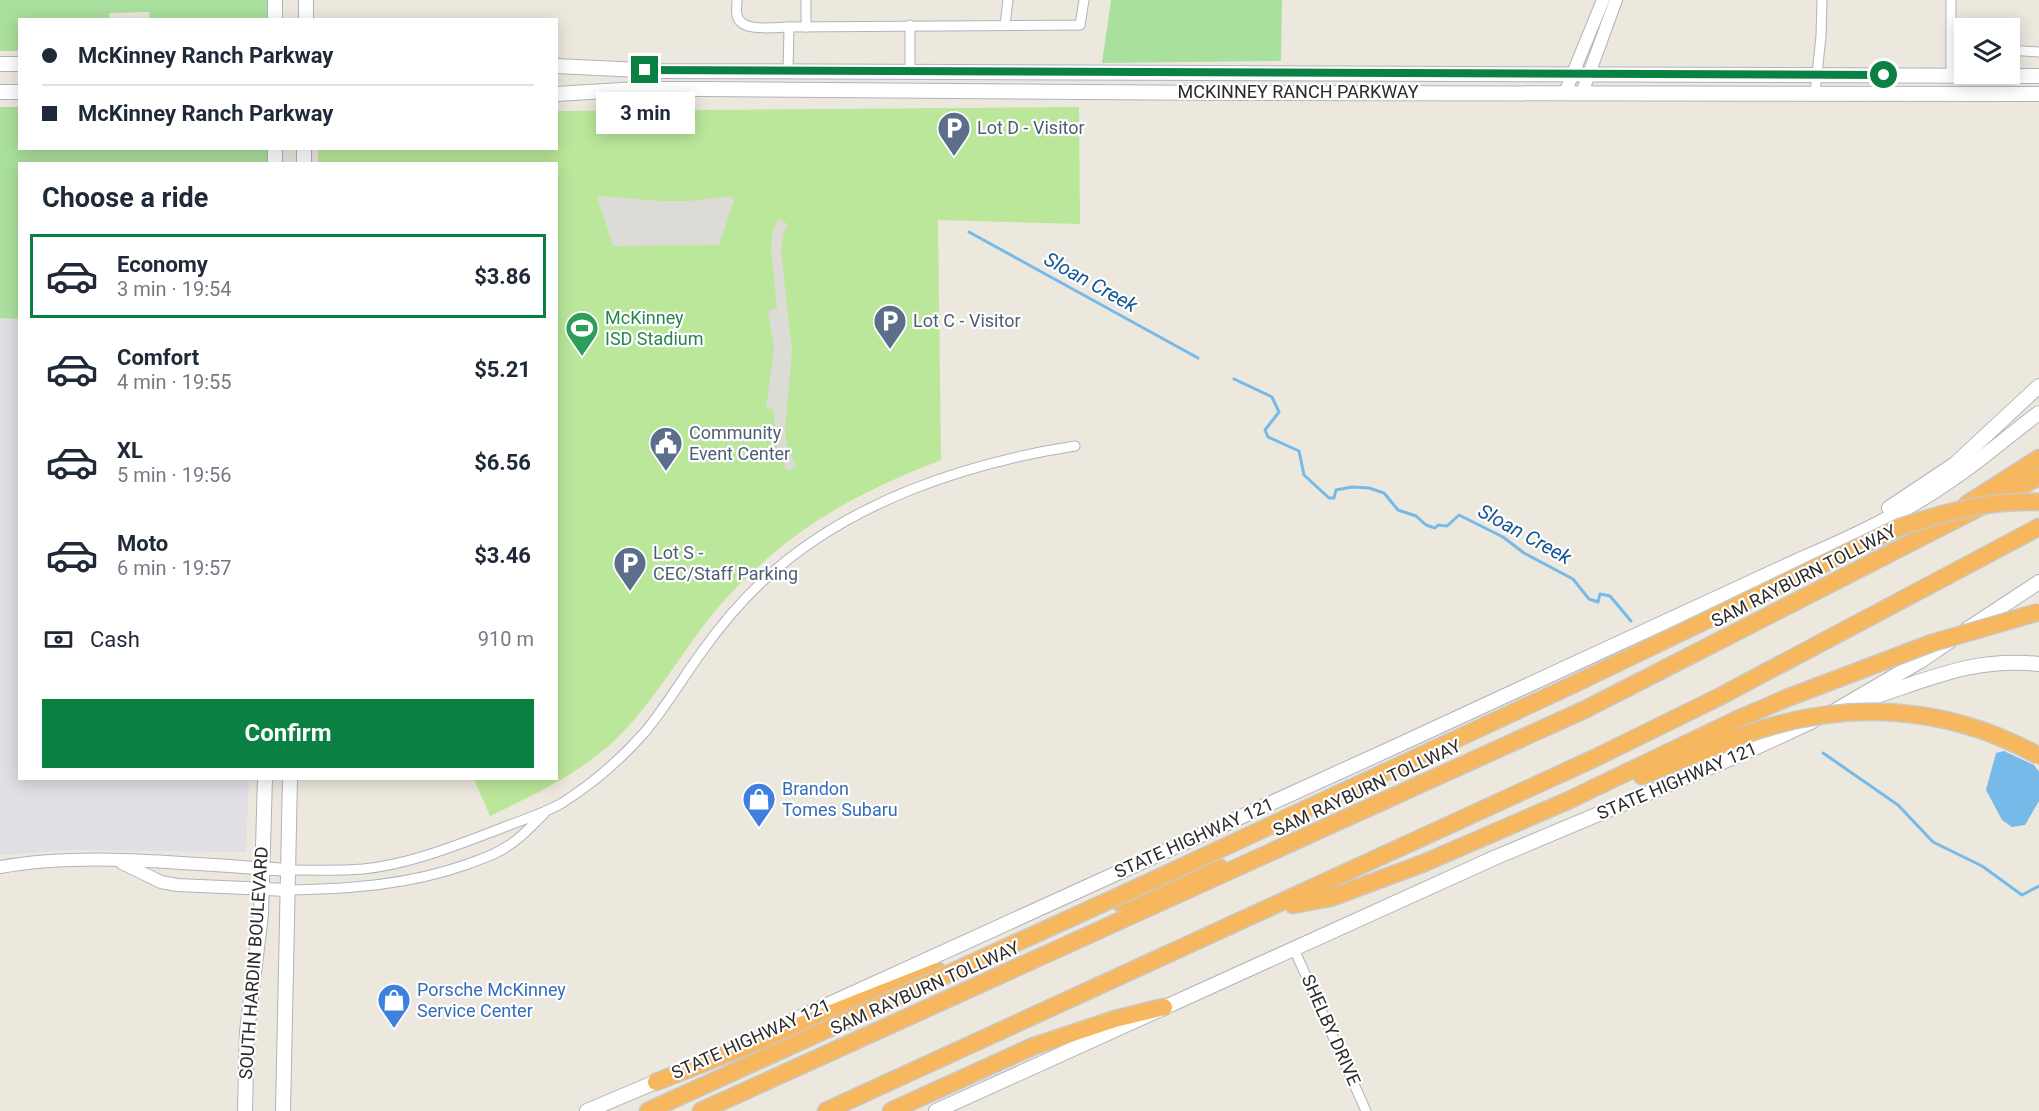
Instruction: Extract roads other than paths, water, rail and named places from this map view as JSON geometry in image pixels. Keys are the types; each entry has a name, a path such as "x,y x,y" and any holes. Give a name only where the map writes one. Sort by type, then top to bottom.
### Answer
{"highway":[{"path":"1895,550 2039,458"},
{"name":"SAM RAYBURN TOLLWAY","path":"701,1111 1586,709 2039,477"},
{"path":"648,1111 1476,730 1900,527 1944,512 1987,504 2039,502"},
{"path":"826,1111 1658,728 2039,527"},
{"path":"1266,910 1330,898 1424,863 1740,727 1787,698 1932,643 2039,612"},
{"path":"1740,727 1771,725 1848,711 1914,714 1964,724 2013,741 2039,756"},
{"path":"656,1082 859,1001 1201,873 1262,858"},
{"path":"891,1111 1034,1046 1115,1019 1164,1007"},
{"path":"838,1111 853,1099"}],"main road":[{"path":"275,0 275,18"},
{"path":"306,0 306,18"},
{"path":"0,64 18,64"},
{"name":"MCKINNEY RANCH PARKWAY","path":"558,66 788,71 2039,76"},
{"path":"788,71 788,89"},
{"name":"MCKINNEY RANCH PARKWAY","path":"558,93 638,89 788,89 2039,94"},
{"path":"0,92 18,93"},
{"path":"1799,560 1883,512 1955,464 2039,386"},
{"path":"1799,560 1848,539 1910,507 1954,478 2039,413"},
{"name":"STATE HIGHWAY 121","path":"587,1111 656,1082 1390,749 1799,560"},
{"name":"STATE HIGHWAY 121","path":"936,1111 1494,858 1746,752 1845,706 1922,660 2039,582"},
{"path":"1845,706 1928,678 1976,665 2004,662 2039,664"},
{"name":"SOUTH HARDIN BOULEVARD","path":"245,1111 246,1054 260,940 265,780"},
{"name":"SOUTH HARDIN BOULEVARD","path":"283,1111 290,780"}],"street":[{"path":"737,0 736,14 746,27 1080,25 1084,0"},
{"path":"806,0 806,27"},
{"path":"1005,26 1008,0"},
{"path":"1565,93 1603,0"},
{"path":"1582,93 1617,0"},
{"path":"1815,93 1822,0"},
{"path":"1951,75 1952,0"},
{"path":"910,26 910,71"},
{"path":"788,71 789,27"},
{"path":"2020,51 2039,52"},
{"path":"118,861 161,882 177,885 287,890 343,889 384,885 452,869 507,847 548,810 593,780 637,741 655,720 731,613 766,578 802,549 875,506 947,476 1022,456 1075,446"},
{"path":"0,867 88,860 288,870 362,869 395,863 449,848 548,810"},
{"name":"SHELBY DRIVE","path":"1294,949 1366,1111"}],"water":[{"path":"2004,751 2034,765 2039,772 2039,801 2025,825 2012,827 2002,820 1986,790 1996,753"}],"waterway":[{"name":"Sloan Creek","path":"969,232 1198,358"},
{"name":"Sloan Creek","path":"1234,379 1272,397 1279,412 1265,430 1268,437 1299,451 1304,475 1329,498 1334,498 1336,490 1352,487 1369,488 1384,493 1398,510 1416,516 1426,525 1435,528 1438,525 1447,526 1459,515 1503,537 1524,553 1573,579 1589,599 1598,602 1600,594 1610,596 1631,621"},
{"name":"Sloan Creek","path":"1823,753 1898,805 1933,842 1982,866 2022,895 2039,886"}],"place":[{"name":"Lot D - Visitor","path":"954,157"},
{"name":"Lot C - Visitor","path":"890,350"},
{"name":"McKinney ISD Stadium","path":"582,357"},
{"name":"Community Event Center","path":"666,472"},
{"name":"Lot S - CEC/Staff Parking","path":"630,592"},
{"name":"Brandon Tomes Subaru","path":"759,828"},
{"name":"Porsche McKinney Service Center","path":"394,1029"}]}
